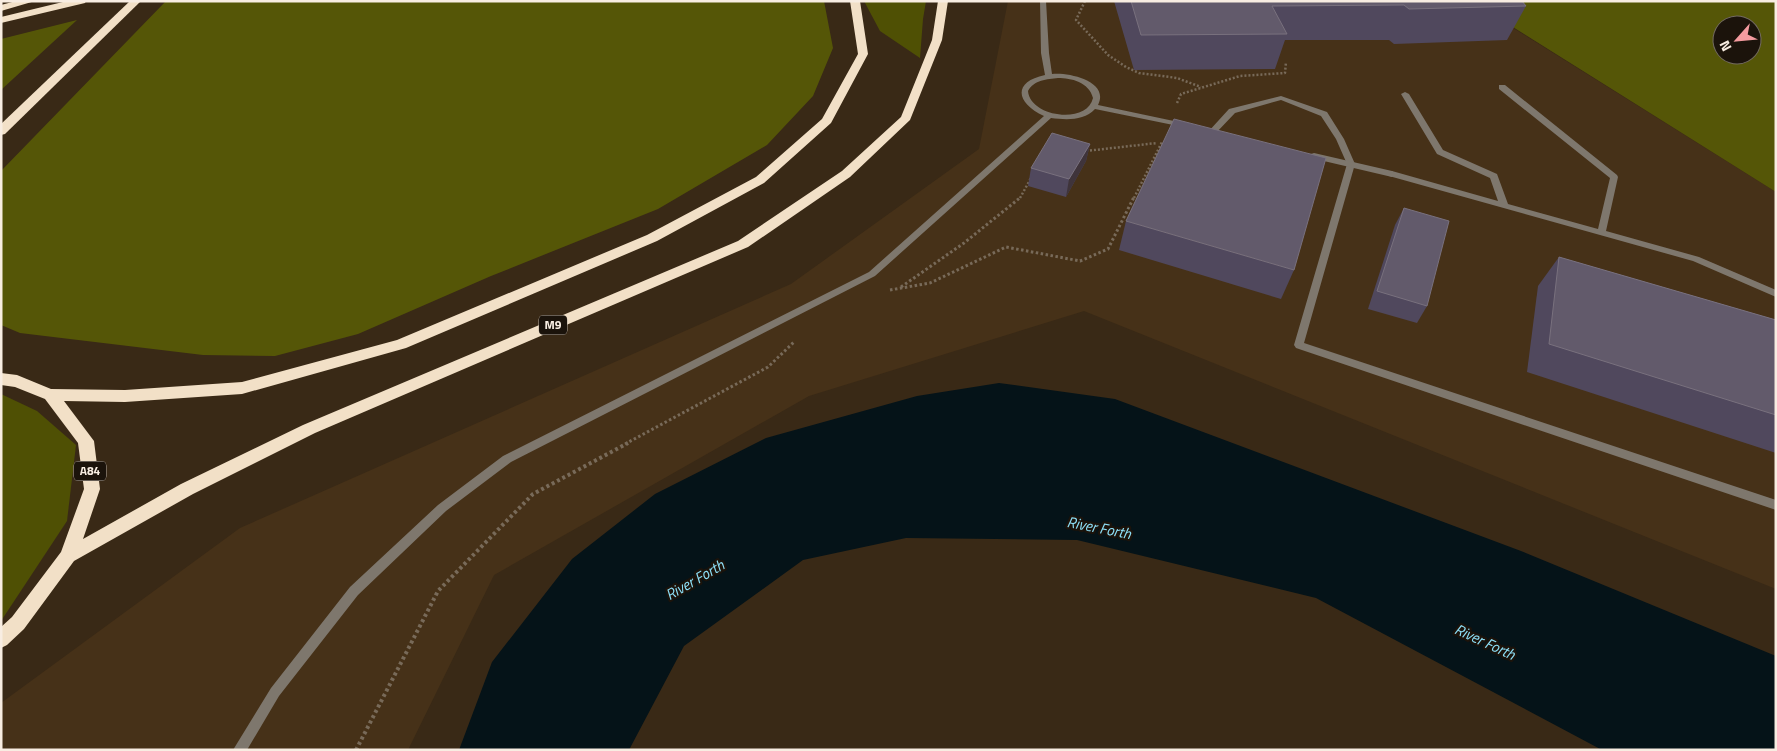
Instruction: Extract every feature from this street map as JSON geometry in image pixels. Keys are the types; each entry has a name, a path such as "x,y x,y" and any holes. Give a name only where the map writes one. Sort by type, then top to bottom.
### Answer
{"highway":[{"path":"1,8 30,1"},
{"path":"1,20 82,1"},
{"path":"2,131 136,1"},
{"path":"50,394 125,396 242,388 401,344 652,238 760,180 828,122 863,54 855,1"},
{"name":"M9","path":"68,556 187,489 309,429 743,244 846,174 906,118 937,40 943,1"},
{"name":"A84","path":"1,379 18,380 50,394 86,441 92,489 68,556 18,623 1,639"}],"street":[{"path":"1043,1 1045,53 1049,76"},
{"path":"1049,76 1069,77 1089,86 1095,92 1097,99 1094,106 1087,112 1077,116 1049,115 1038,111 1030,105 1025,91 1031,83 1049,76"},
{"path":"1502,87 1614,177 1601,233"},
{"path":"1405,94 1440,152 1494,176 1504,205"},
{"path":"1204,130 1232,111 1281,98 1324,114 1340,139 1351,164 1299,345 1776,505"},
{"path":"1094,106 1221,134"},
{"path":"239,750 275,692 354,591 442,508 507,459 872,274 1049,115"},
{"path":"1304,153 1392,174 1696,259 1776,294"}],"path":[{"path":"1085,1 1076,20 1108,55 1139,73 1177,78 1202,88"},
{"path":"882,292 930,283 1006,247 1080,261 1108,249 1162,143 1181,94 1240,76 1284,72 1286,62"},
{"path":"1079,152 1162,143"},
{"path":"899,289 964,243 1021,197 1033,173"},
{"path":"356,750 438,591 533,494 768,367 796,340"}],"shaded area":[{"path":"166,1 824,1 833,48 813,96 767,145 658,209 491,276 358,334 275,356 203,355 20,333 1,325 1,171"},
{"path":"864,1 926,1 920,58 880,31"},
{"path":"1008,1 1497,1 1497,18 1776,192 1776,589 1084,311 809,396 494,575 408,750 1,750 1,703 240,528 791,284 979,149"},
{"path":"1497,1 1776,1 1776,192 1497,17"},
{"path":"77,20 1,90 1,39"},
{"path":"1,394 37,411 76,445 67,521 1,621"}],"water":[{"name":"River Forth","path":"999,383 1115,399 1521,551 1776,656 1776,750 1602,750 1316,598 1077,540 906,538 803,560 684,646 629,750 459,750 492,662 572,559 655,494 766,438 917,396"}],"building":[{"path":"1131,1 1522,1 1526,6 1409,9 1404,5 1272,6 1287,34 1141,35"},
{"path":"1174,119 1326,158 1294,270 1126,221"},
{"path":"1052,133 1090,144 1069,179 1031,168"},
{"path":"1404,208 1449,221 1427,306 1377,291"},
{"path":"1559,257 1776,320 1776,415 1549,344"}]}
